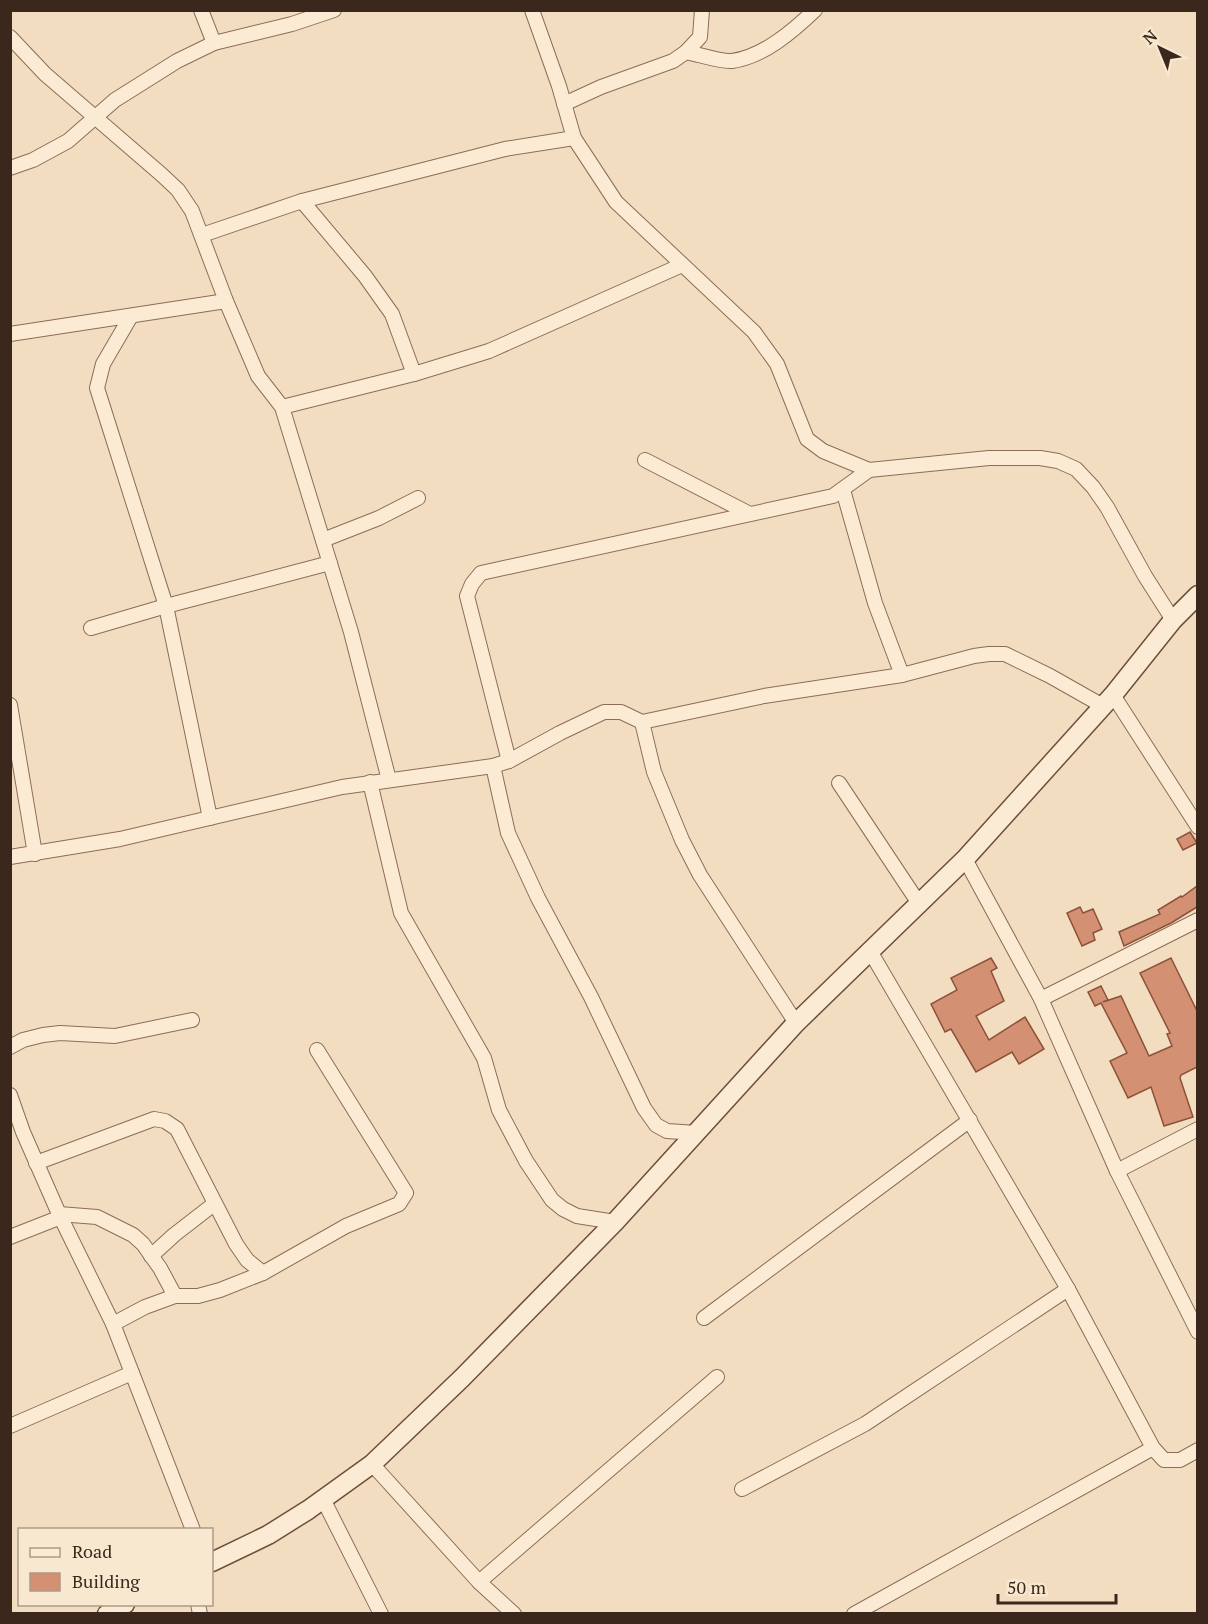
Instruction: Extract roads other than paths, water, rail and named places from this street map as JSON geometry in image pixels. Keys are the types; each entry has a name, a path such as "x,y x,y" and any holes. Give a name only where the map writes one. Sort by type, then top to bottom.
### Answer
{"street":[{"path":"201,10 214,43"},
{"path":"10,168 33,160 68,141 115,100 177,61 214,43 292,24 334,10"},
{"path":"532,10 559,86 574,138 616,202 754,332 777,364 807,439 823,451 869,470 989,458 1058,461 1076,470 1107,507 1173,620"},
{"path":"564,104 601,87 673,61 686,52 700,37 702,10"},
{"path":"686,52 731,61 750,55 759,52 794,30 815,10"},
{"path":"10,37 45,74 177,190 192,211 226,301 258,376 282,407 351,632 389,780"},
{"path":"202,235 302,201 505,148 574,138"},
{"path":"302,201 365,276 392,314 414,374"},
{"path":"282,407 414,374 489,351 682,266"},
{"path":"10,334 226,301"},
{"path":"131,316 103,364 96,388 166,606 210,818"},
{"path":"645,460 750,514"},
{"path":"509,761 467,597 472,584 481,573 833,496 869,470"},
{"path":"843,490 875,603 902,675"},
{"path":"323,540 379,519 418,498"},
{"path":"91,628 330,563"},
{"path":"213,1562 268,1535 372,1464 462,1378 615,1222 796,1023 918,902 965,859 1108,701 1173,620 1197,595"},
{"path":"10,857 120,839 317,792 370,782 493,766 509,761 604,712 621,712 642,722 764,696 902,675 974,656 1005,654 1108,701 1197,827"},
{"path":"10,705 35,854"},
{"path":"642,722 654,772 682,840 700,874 796,1023"},
{"path":"10,754 21,774"},
{"path":"493,766 508,833 538,898 591,997 644,1108 656,1125 667,1131 696,1134"},
{"path":"370,782 401,913 484,1058 499,1110 526,1161 552,1200 563,1209 577,1216 615,1222"},
{"path":"839,783 918,902"},
{"path":"965,859 1041,999 1117,1172 1197,1332"},
{"path":"1041,999 1197,920"},
{"path":"870,951 1068,1289 1153,1448 1164,1460 1180,1460 1197,1450"},
{"path":"10,1047 23,1040 43,1035 60,1033 115,1036 192,1020"},
{"path":"113,1324 146,1307 175,1296 198,1296 209,1293 263,1272 346,1226 399,1204 406,1193 317,1050"},
{"path":"10,1095 17,1134 36,1163 113,1324 193,1528"},
{"path":"36,1163 154,1119 165,1121 177,1129 236,1244 247,1260 263,1272"},
{"path":"704,1318 970,1120"},
{"path":"1117,1172 1197,1129"},
{"path":"151,1256 214,1204"},
{"path":"10,1237 60,1216 98,1217 133,1235 151,1256 175,1296"},
{"path":"742,1489 865,1424 1068,1289"},
{"path":"10,1426 132,1373"},
{"path":"480,1582 717,1377"},
{"path":"854,1614 1153,1448"},
{"path":"372,1464 480,1582 514,1614"},
{"path":"323,1499 381,1614"},
{"path":"106,1614 123,1606"}]}
